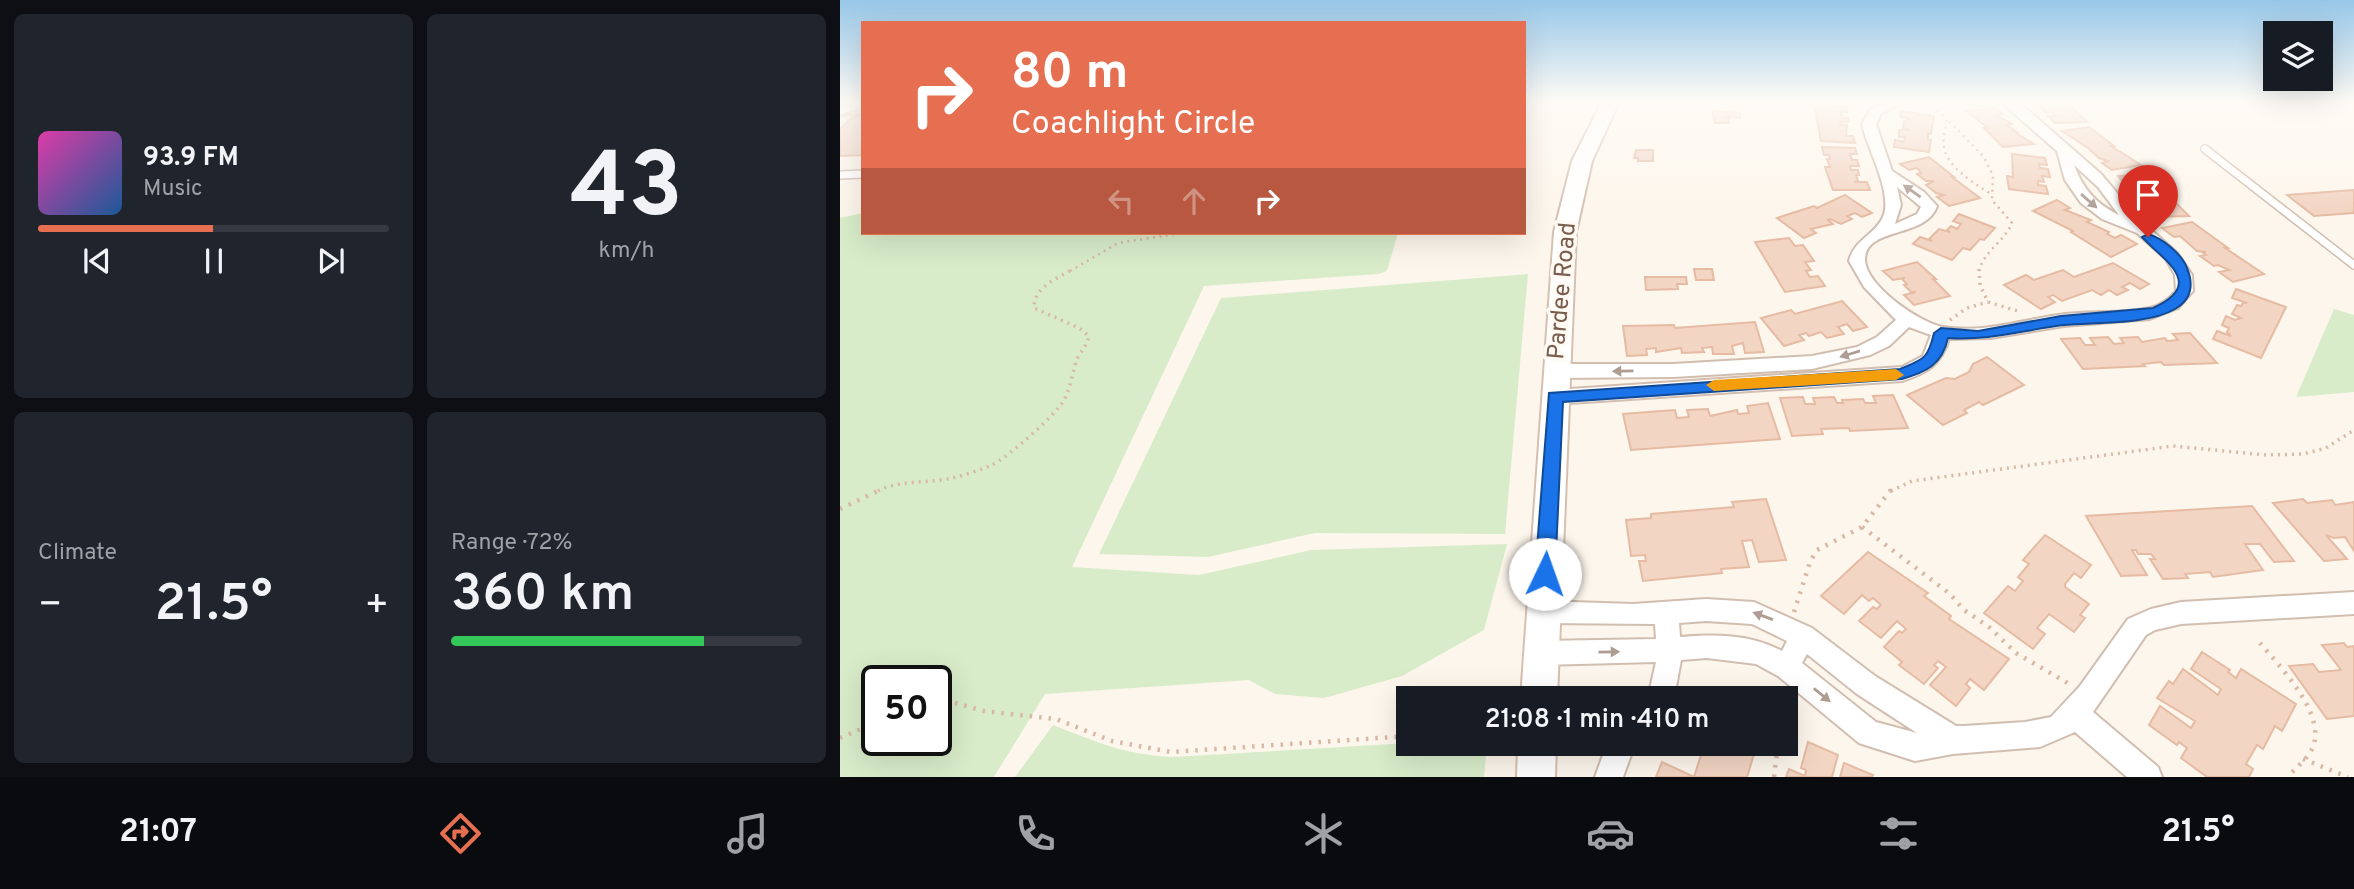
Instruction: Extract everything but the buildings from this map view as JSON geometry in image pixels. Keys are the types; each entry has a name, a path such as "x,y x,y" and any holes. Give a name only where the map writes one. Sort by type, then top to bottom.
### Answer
{"main road":[{"name":"Pardee Road","path":"1540,686 1565,232 1583,160 1593,138"},
{"path":"1536,777 1537,756"}],"street":[{"path":"1873,138 1894,207 1887,225 1862,246 1858,254 1860,269 1888,305 1907,319 1943,333 1978,335 2061,321 2143,314 2172,305 2182,295 2185,285 2180,265 2141,231 2106,215 2085,199 2069,177 2063,149"},
{"path":"2051,138 2102,183 2141,231"},
{"path":"1879,233 1923,218 1928,213 1928,206 1919,195 1883,172"},
{"path":"1556,384 1807,363 1878,345 1907,319"},
{"path":"1556,384 1902,374 1928,364 1937,352 1943,333"},
{"path":"1541,653 1669,650 1707,646 1761,653 1787,667 1869,733 1915,747 1953,740 2045,732 2062,726 2137,627 2151,620 2181,613 2354,603"},
{"path":"1543,612 1754,612 1798,626 1866,685 1953,740"},
{"path":"1666,613 1669,650 1667,686"},
{"path":"1787,667 1798,626"},
{"path":"2074,713 2148,777"},
{"path":"1609,777 1617,756"}],"lane":[{"path":"2205,149 2354,265"},
{"path":"840,175 861,174"}],"path":[{"path":"1945,138 1946,152 1963,173 1991,194"},
{"path":"1966,138 1984,157 1993,176 1993,202 2008,215 2012,223 2009,231 1979,265 1983,291 1988,302"},
{"path":"840,509 894,483 924,483 953,478 994,464 1044,423 1062,404 1070,389 1078,357 1086,348 1089,336 1079,328 1034,308 1034,298 1041,288 1118,243 1169,235"},
{"path":"1943,333 1959,312 1988,302 2025,314"},
{"path":"1798,626 1810,562 1817,550 1862,527 1890,491 1912,481 1933,476 2173,446 2201,446 2258,454 2305,453 2322,450 2345,433 2354,430"},
{"path":"1862,527 1950,594 1964,610 1989,627 2016,653 2071,685"},
{"path":"2260,643 2294,685 2316,727 2313,748 2288,777"},
{"path":"952,703 984,711 1056,719 1112,741 1148,750 1171,752 1396,737"},
{"path":"840,738 861,729"},
{"path":"1774,777 1777,756"},
{"path":"2303,759 2348,777"}],"green space":[{"path":"861,213 861,235 1397,235 1387,271 1378,274 1204,286 1072,567 1199,575 1311,550 1507,544 1484,630 1402,676 1324,698 1275,694 1249,680 1045,694 994,777 840,777 840,218"},
{"path":"1528,274 1505,534 1315,533 1208,557 1099,554 1221,298"},
{"path":"2334,309 2354,315 2354,392 2296,397"},
{"path":"1053,725 1098,742 1156,756 1396,744 1396,756 1486,756 1484,777 1015,777"}],"slow traffic":[{"path":"1714,385 1896,375"}],"route":[{"path":"1545,574 1555,397 1902,374 1928,364 1937,352 1941,333 1978,335 2061,321 2156,312 2172,305 2182,295 2185,285 2180,265 2148,237"}]}
